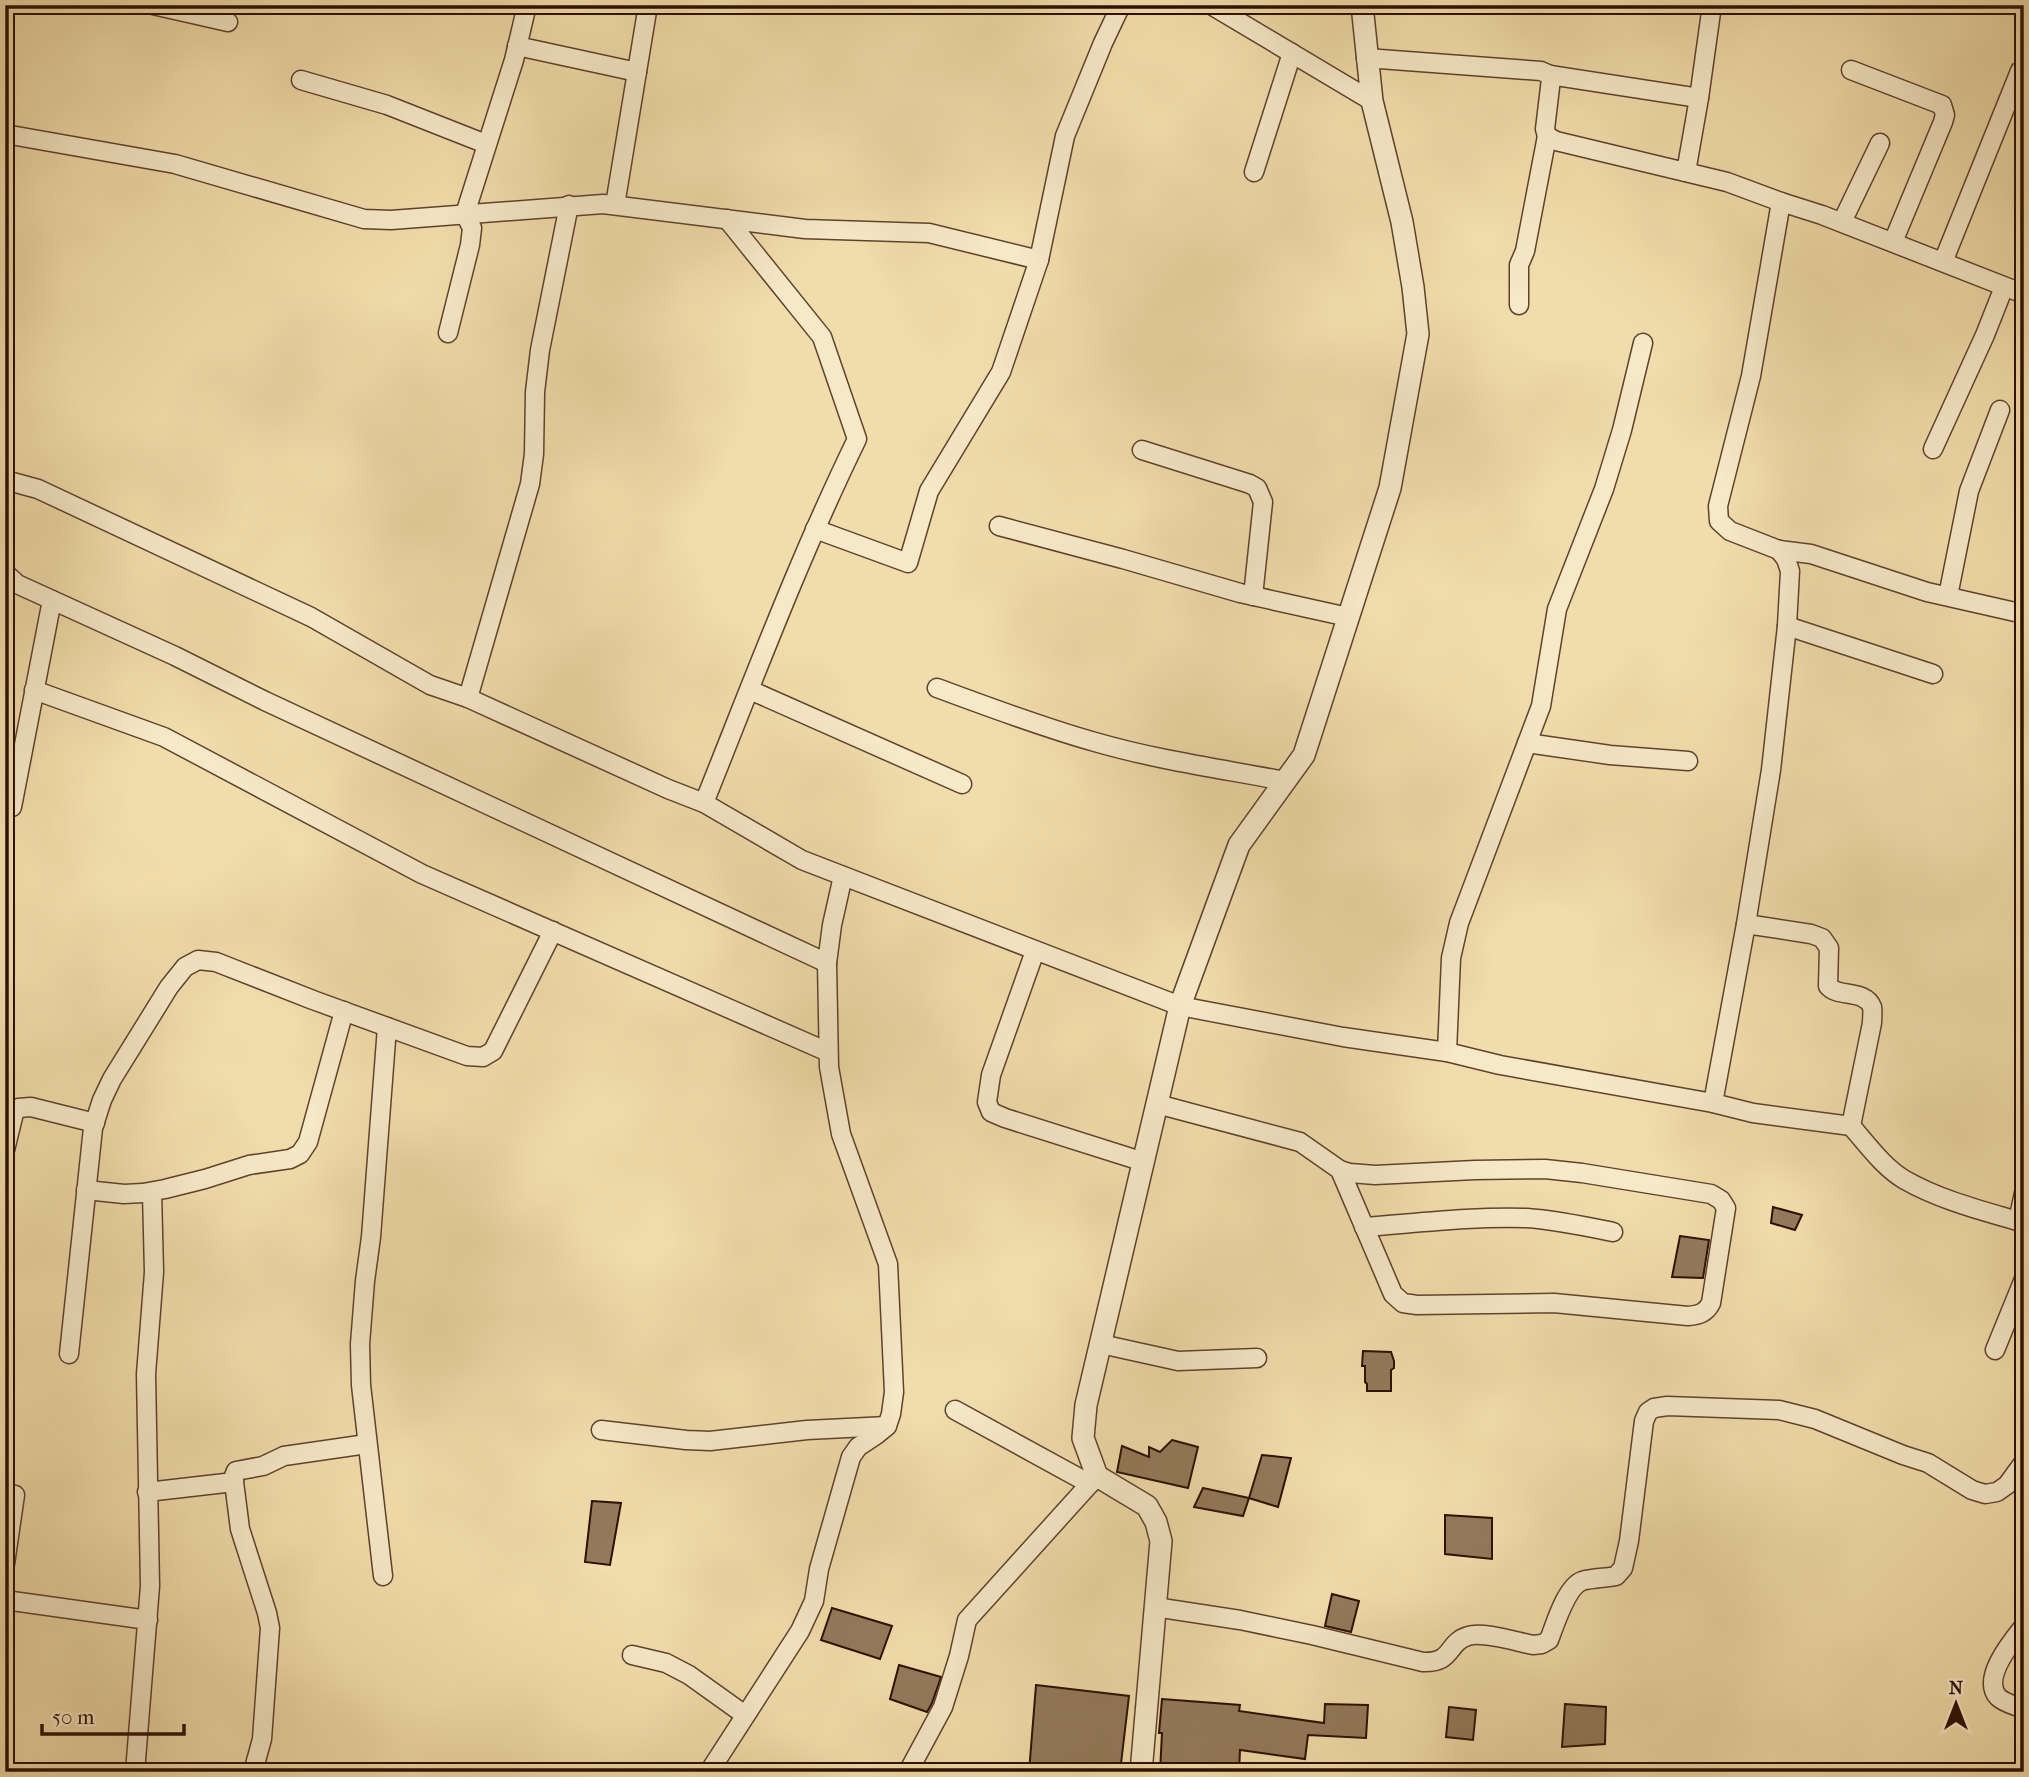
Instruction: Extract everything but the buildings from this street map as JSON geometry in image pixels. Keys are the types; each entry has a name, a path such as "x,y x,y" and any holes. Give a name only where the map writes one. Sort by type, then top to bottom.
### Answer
{"street":[{"path":"153,5 228,22"},
{"path":"448,333 472,228 465,214 527,5"},
{"path":"615,205 648,5"},
{"path":"816,529 908,563 929,491 1001,372 1039,260 1065,136 1121,5"},
{"path":"1211,5 1372,102"},
{"path":"1094,1480 1083,1438 1086,1405 1180,1006 1239,845 1304,755 1390,488 1418,334 1402,222 1372,102 1362,5"},
{"path":"1686,172 1713,5"},
{"path":"517,46 637,72"},
{"path":"1254,172 1292,53"},
{"path":"1366,58 1541,71 1550,75 1699,98"},
{"path":"1852,70 1942,105 1945,109 1943,122 1894,242"},
{"path":"1943,262 2020,71"},
{"path":"1519,305 1519,265 1525,251 1547,136 1545,122 1552,85 1550,75"},
{"path":"301,80 387,105 486,144"},
{"path":"5,134 175,164 364,219 391,220 569,205 615,205 805,229 929,233 1039,260"},
{"path":"1547,136 1556,141 1727,182 1842,222 2024,294"},
{"path":"1842,222 1880,143"},
{"path":"1781,202 1751,376 1718,506 1719,521 1730,531 1779,550 1811,554 1927,592 2024,614"},
{"path":"468,698 530,484 540,350 569,205"},
{"path":"704,803 816,529 857,439 822,337 727,219"},
{"path":"1933,449 2004,287"},
{"path":"1447,1052 1451,958 1459,923 1541,706 1557,609 1604,489 1622,430 1643,343"},
{"path":"1948,596 1969,491 2000,410"},
{"path":"1142,450 1257,488 1263,502 1253,596"},
{"path":"5,480 38,489 311,617 430,685 468,698 704,803 802,860 1180,1006 1343,1037 1447,1052 1500,1065 1622,1085 1753,1113 1851,1126 1884,1163 1904,1179 1943,1198 2021,1222 2024,1193"},
{"path":"999,526 1253,596 1348,617"},
{"path":"1713,1103 1771,770 1787,626 1790,571 1779,550"},
{"path":"5,573 17,583 52,600 827,963"},
{"path":"12,807 52,600"},
{"path":"1787,626 1933,674"},
{"path":"937,688 1095,742 1285,781"},
{"path":"34,690 164,737 422,874 828,1052"},
{"path":"750,690 962,785"},
{"path":"1527,743 1610,755 1688,761"},
{"path":"709,1772 800,1631 814,1601 819,1569 851,1457 858,1447 887,1426 891,1414 894,1392 888,1264 841,1134 829,1067 827,963 832,925 844,876"},
{"path":"1746,924 1822,938 1829,948 1828,986 1838,993 1858,996 1872,1007 1872,1023 1851,1126"},
{"path":"69,1354 95,1123 112,1079 169,987 185,967 198,960 216,962 467,1056 483,1057 493,1051 553,931"},
{"path":"1034,951 991,1075 987,1102 991,1112 1144,1161"},
{"path":"86,1191 124,1194 152,1192 205,1180 249,1165 290,1159 300,1154 308,1142 344,1011"},
{"path":"383,1576 361,1385 360,1344 387,1027"},
{"path":"1157,1104 1300,1142 1350,1174 1545,1169 1711,1194 1721,1200 1726,1208 1711,1303 1707,1310 1688,1316 1554,1303 1403,1303 1393,1294 1340,1170"},
{"path":"5,1150 14,1113 18,1108 31,1107 95,1123"},
{"path":"135,1772 150,1586 146,1374 154,1272 152,1192"},
{"path":"1364,1227 1501,1218 1559,1221 1613,1232"},
{"path":"1995,1350 2024,1279"},
{"path":"1101,1344 1178,1361 1257,1358"},
{"path":"1155,1607 1240,1620 1433,1663 1445,1658 1458,1641 1474,1634 1533,1645 1542,1644 1549,1640 1568,1594 1575,1585 1583,1581 1616,1576 1623,1568 1629,1541 1642,1431 1648,1412 1654,1408 1667,1406 1779,1410 1815,1419 1928,1463 1972,1490 1985,1494 1997,1492 2007,1485 2024,1462"},
{"path":"955,1410 1147,1506 1156,1522 1161,1541 1141,1772"},
{"path":"601,1430 710,1441 799,1431 887,1426"},
{"path":"253,1772 262,1739 270,1628 240,1530 234,1476 236,1471 263,1466 284,1456 368,1444"},
{"path":"908,1772 943,1707 967,1620 1094,1480"},
{"path":"147,1492 234,1482"},
{"path":"5,1564 15,1495"},
{"path":"5,1600 148,1620"},
{"path":"2024,1626 1996,1665 1992,1682 1999,1699 2024,1709"},
{"path":"632,1655 666,1663 690,1675 745,1715"}]}
